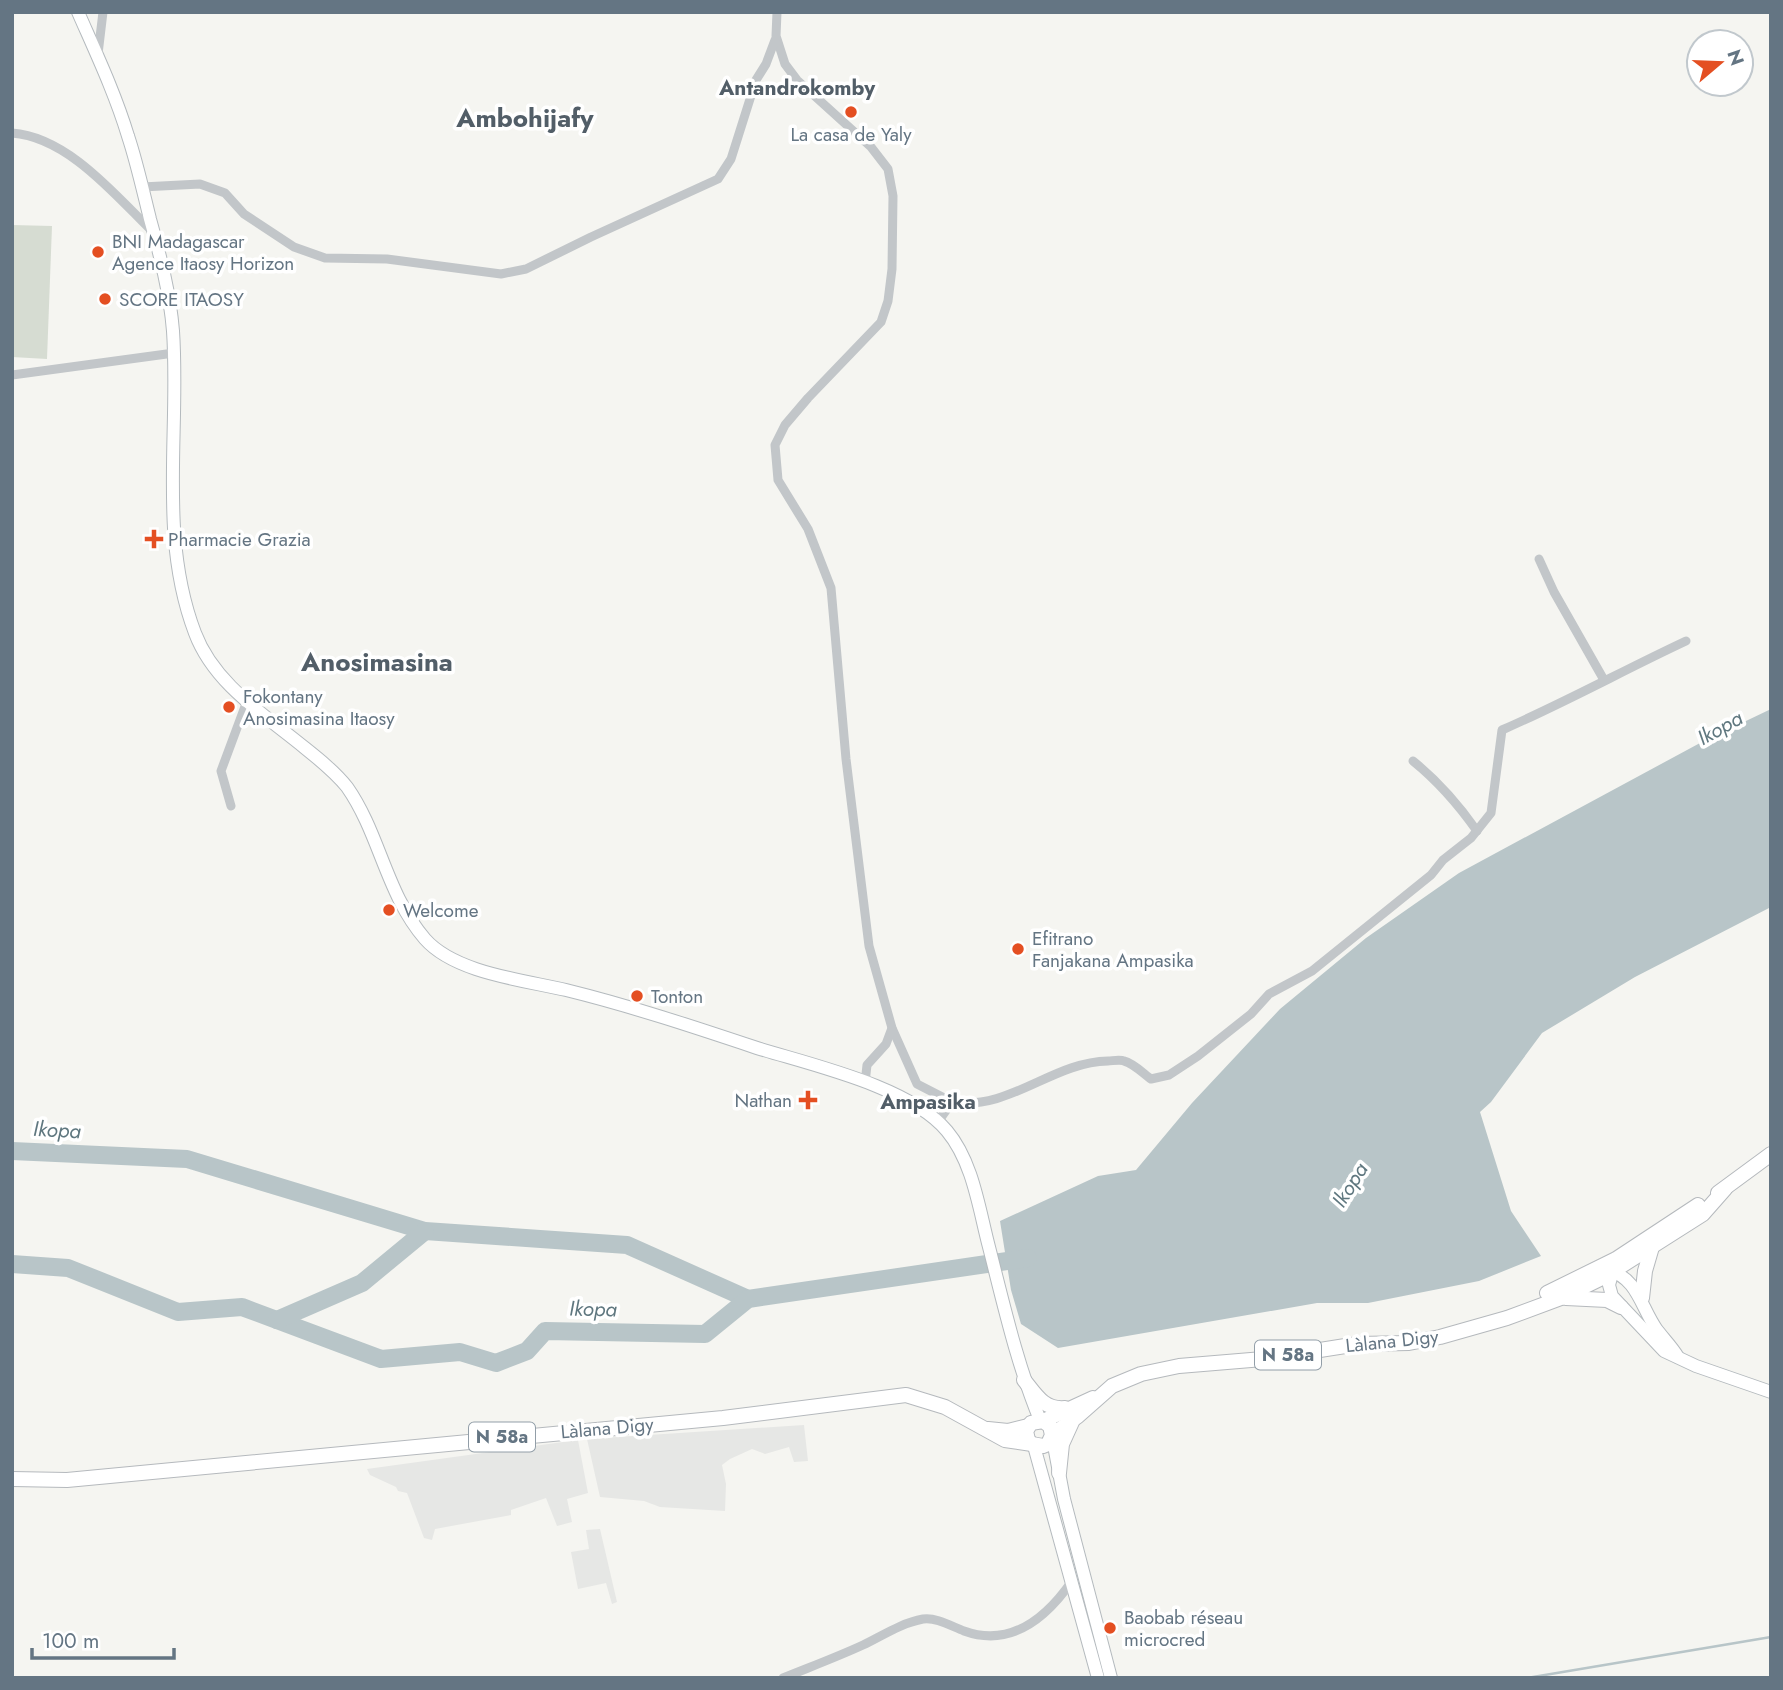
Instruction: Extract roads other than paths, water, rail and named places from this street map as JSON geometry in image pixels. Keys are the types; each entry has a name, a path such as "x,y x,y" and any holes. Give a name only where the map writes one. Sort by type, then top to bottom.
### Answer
{"main road":[{"name":"Làlana Digy","path":"1072,1413 1120,1382 1180,1366 1264,1359 1358,1344 1409,1343 1476,1327 1561,1298 1725,1189 1771,1154"},
{"name":"Làlana Digy","path":"1476,1327 1652,1247 1703,1214 1725,1189"},
{"path":"1642,1298 1645,1271 1652,1247"},
{"path":"1561,1298 1596,1298 1621,1307"},
{"path":"1022,1375 1043,1404 1072,1413 1062,1444 1059,1473"},
{"name":"Làlana Digy","path":"12,1479 67,1480 723,1418 884,1396 905,1395 926,1399 945,1406 985,1429"},
{"name":"N 58a","path":"985,1429 1000,1431 1072,1413"},
{"name":"N 58a","path":"1052,1435 1072,1413"},
{"path":"1035,1423 1050,1426 1052,1435 1048,1444 1033,1445 1026,1436 1035,1423"},
{"name":"N 58a","path":"985,1429 1005,1440 1033,1445"}],"street":[{"path":"78,12 128,135 154,234 172,322 176,563 196,638 220,676 331,769 347,788 359,808 398,901 411,922 436,951 475,968 634,1007 865,1083 905,1100 938,1122 960,1149 977,1199 1035,1423"},
{"path":"97,55 103,12"},
{"path":"142,187 200,184 225,193 244,214 294,247 325,258 387,259 501,274 526,269 718,179 731,159 756,80 766,64 776,36 777,12"},
{"path":"776,36 785,64 797,80 870,147 888,169 893,196 892,269 888,301 881,322 800,407 785,425 775,445 778,480 808,530 831,588 846,759 869,947 892,1028 917,1084 952,1102 965,1104 989,1102 1032,1086 1061,1070 1091,1061 1125,1060 1151,1079 1169,1075 1251,1014 1269,994 1312,971 1431,875 1443,860 1477,831 1491,813 1502,730 1686,641"},
{"path":"12,133 45,141 91,171 154,234"},
{"path":"12,376 174,353"},
{"path":"1539,559 1554,592 1604,680"},
{"path":"231,806 221,771 247,701"},
{"path":"1413,761 1435,779 1477,831"},
{"path":"865,1083 867,1065 886,1044 892,1028"},
{"path":"938,1122 952,1102"},
{"path":"1610,1266 1626,1279 1642,1298 1658,1331 1678,1357"},
{"path":"1610,1266 1609,1285 1612,1296 1664,1351 1696,1366 1771,1392"},
{"path":"1052,1435 1059,1473 1111,1678"},
{"path":"1033,1445 1098,1678"},
{"path":"783,1678 919,1620 936,1620 968,1632 1010,1632 1035,1622 1045,1614 1072,1581"}],"water":[{"path":"1771,709 1771,907 1635,977 1542,1033 1491,1102 1480,1112 1511,1211 1541,1256 1479,1281 1368,1303 1317,1303 1058,1348 1021,1324 1011,1290 1000,1221 1098,1176 1136,1170 1192,1103 1280,1009 1366,938 1459,873 1700,743"}],"waterway":[{"name":"Ikopa","path":"12,1151 187,1159 425,1231 627,1245 748,1299"},
{"name":"Ikopa","path":"277,1320 362,1283 425,1231"},
{"name":"Ikopa","path":"12,1264 68,1268 178,1312 242,1307 381,1359 460,1352 496,1363 527,1351 545,1331 705,1334 748,1299 1028,1258"},
{"path":"1527,1678 1771,1637"}],"place":[{"name":"La casa de Yaly","path":"851,112"},
{"name":"BNI Madagascar Agence Itaosy Horizon","path":"98,252"},
{"name":"SCORE ITAOSY","path":"105,299"},
{"name":"Pharmacie Grazia","path":"154,539"},
{"name":"Fokontany Anosimasina Itaosy","path":"229,707"},
{"name":"Welcome","path":"389,910"},
{"name":"Efitrano Fanjakana Ampasika","path":"1018,949"},
{"name":"Tonton","path":"637,996"},
{"name":"Nathan","path":"808,1100"},
{"name":"Baobab réseau microcred","path":"1110,1628"}],"district":[{"name":"Antandrokomby","path":"797,88"},
{"name":"Ambohijafy","path":"525,118"},
{"name":"Anosimasina","path":"377,662"},
{"name":"Ampasika","path":"928,1102"}]}
